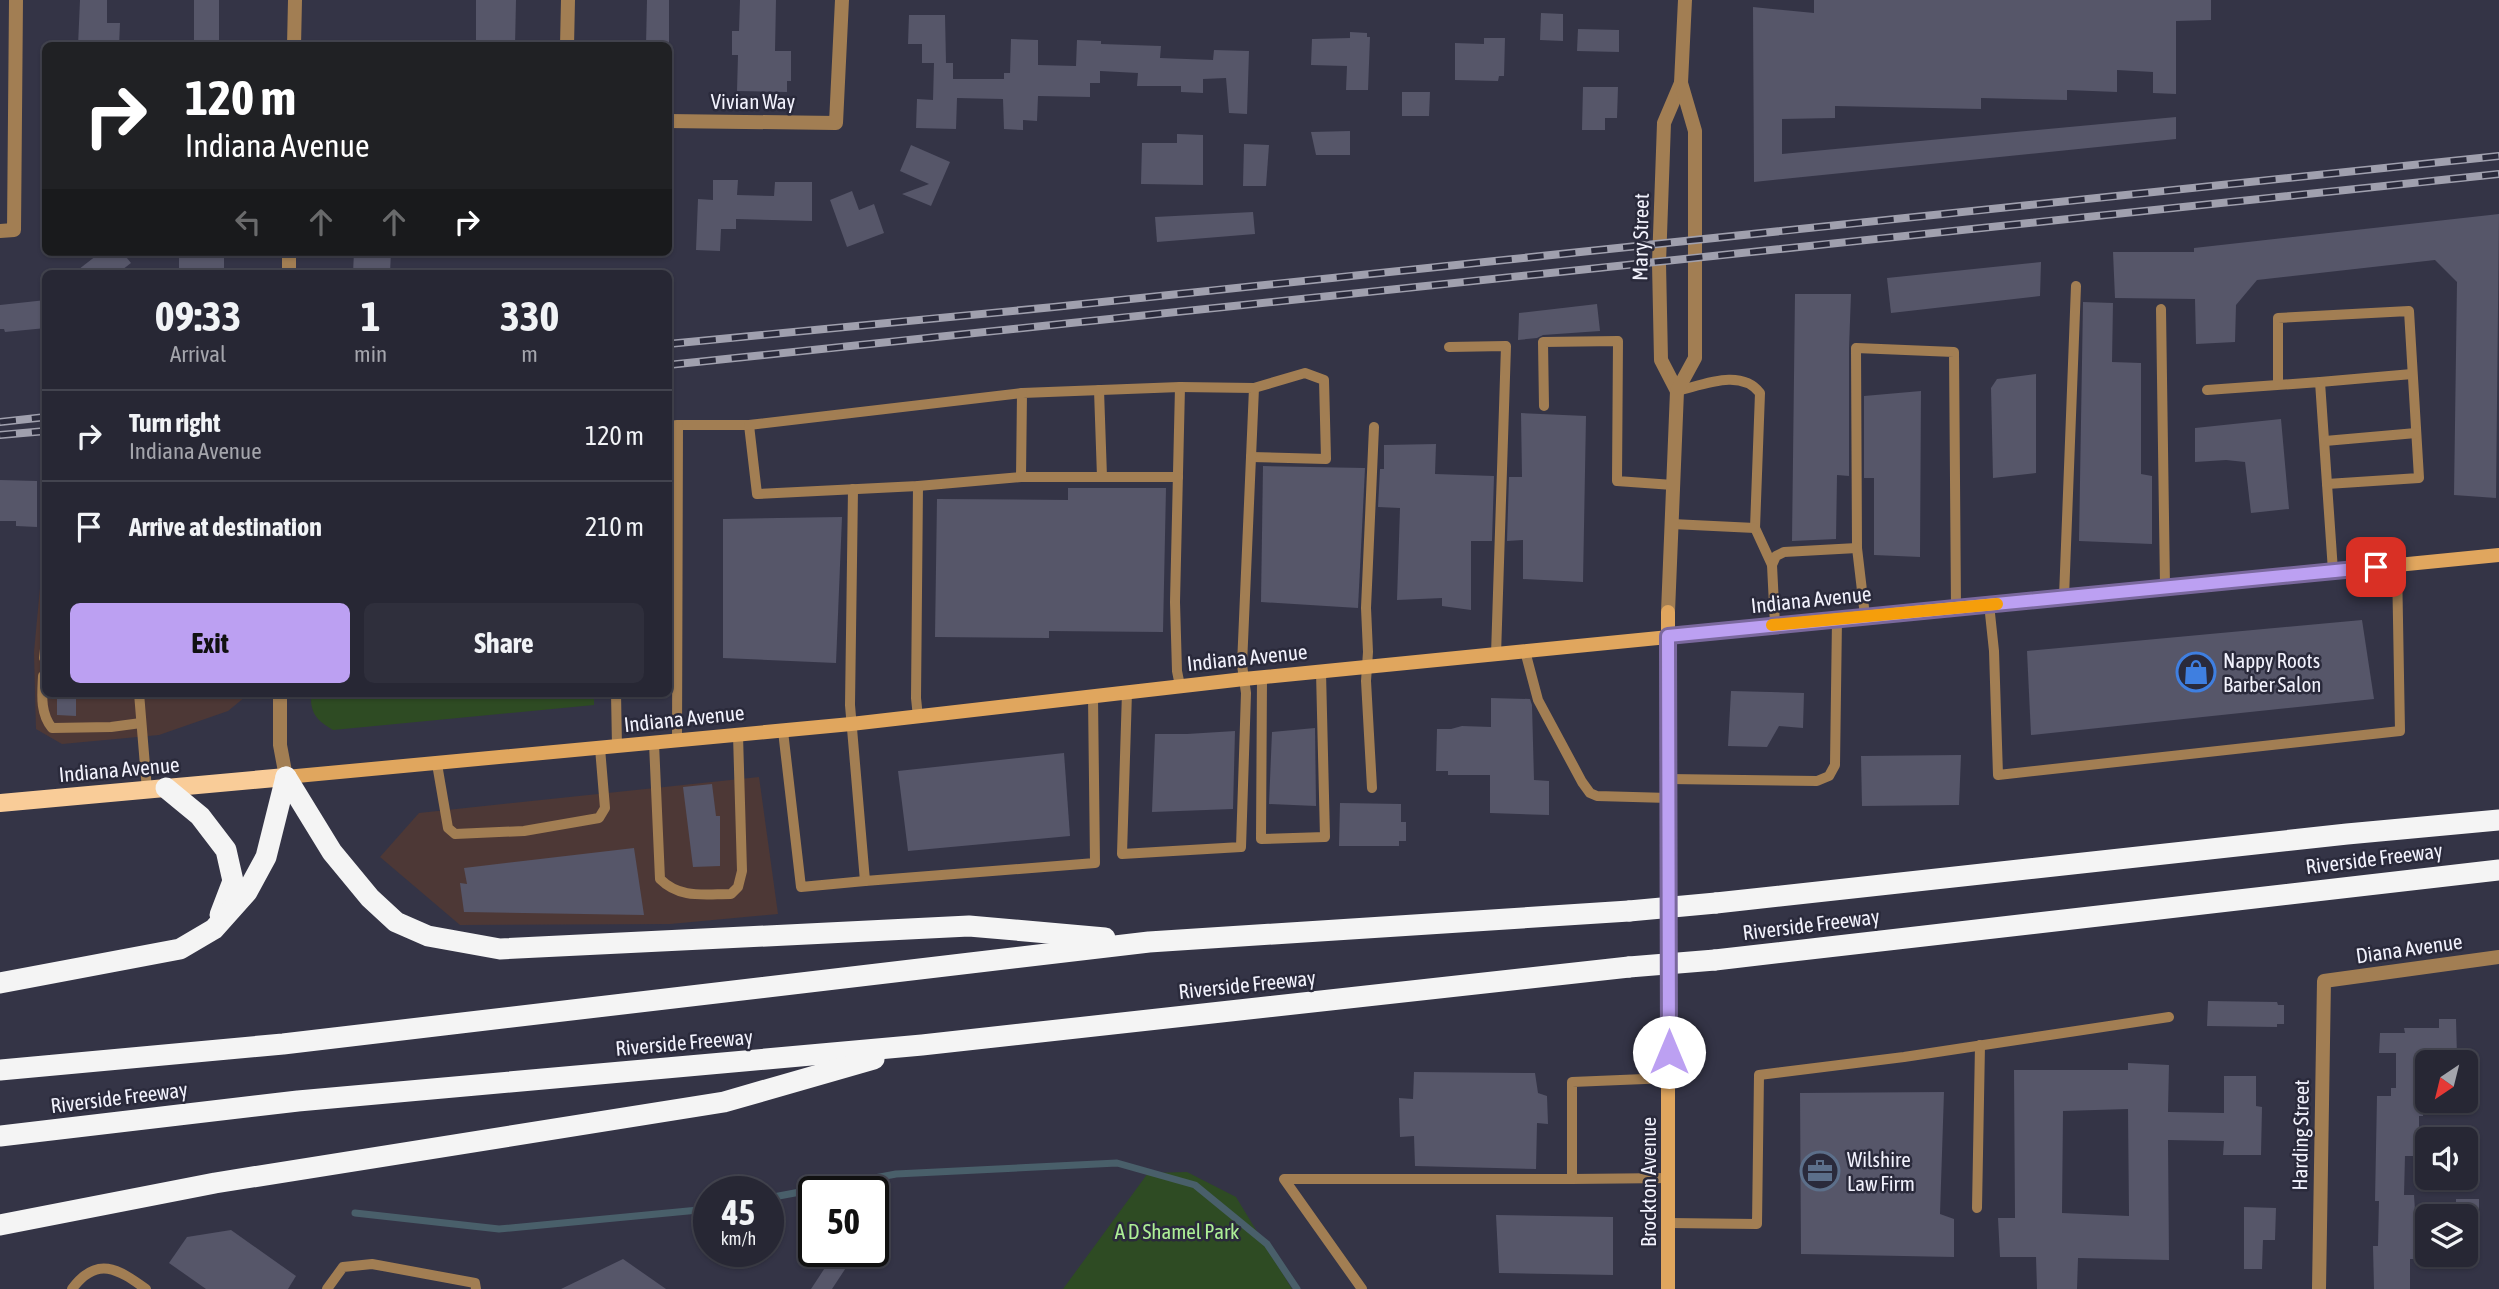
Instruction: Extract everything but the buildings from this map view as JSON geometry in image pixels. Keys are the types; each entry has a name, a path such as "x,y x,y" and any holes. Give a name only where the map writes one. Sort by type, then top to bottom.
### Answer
{"highway":[{"path":"0,983 180,949 214,929 247,892 266,857 286,777"},
{"path":"286,777 332,852 370,898 396,922 428,936 455,942 500,949 969,926 1149,942"},
{"path":"156,789 200,816 226,850 233,881 214,929"},
{"name":"Riverside Freeway","path":"0,1070 284,1044 1149,942 1629,911 2499,820"},
{"name":"Riverside Freeway","path":"0,1136 298,1101 922,1045 1629,967 1715,960 2499,870"},
{"path":"0,1225 215,1183 724,1102 922,1045"}],"main road":[{"name":"Indiana Avenue","path":"0,803 617,747 1093,698 1127,699 1180,686 1245,686 1262,678 1864,616 2499,555"},
{"name":"Brockton Avenue","path":"1668,612 1668,1289"}],"street":[{"path":"7,230 16,0"},
{"path":"293,42 295,0"},
{"path":"567,42 568,0"},
{"name":"Vivian Way","path":"672,121 836,122 842,0"},
{"name":"Mary Street","path":"1668,612 1677,391 1695,358 1695,131 1681,83 1685,0"},
{"name":"Mary Street","path":"1677,391 1661,360 1659,263 1664,123 1681,83"},
{"path":"281,697 279,745 286,777"},
{"name":"Diana Avenue","path":"2324,981 2499,957"},
{"name":"Harding Street","path":"2319,1289 2324,981"}],"lane":[{"path":"2064,597 2076,286"},
{"path":"2161,309 2165,587"},
{"path":"2278,384 2278,318 2409,311 2419,478 2327,484"},
{"path":"1544,406 1543,342 1618,341 1617,481 1673,485"},
{"path":"1449,347 1506,346 1496,655"},
{"path":"1864,616 1857,548 1856,348 1954,352 1956,607"},
{"path":"677,741 673,426 749,425 1022,393 1180,387 1254,388 1304,373 1324,380 1326,459 1251,457"},
{"path":"2207,390 2412,374"},
{"path":"1677,391 1731,379 1746,381 1760,393 1755,528 1772,565 1775,625"},
{"path":"2320,382 2333,571"},
{"path":"1180,387 1175,602 1177,671 1180,686"},
{"path":"1127,699 1122,853 1241,847 1245,686 1242,665 1254,388"},
{"path":"1100,390 1102,477"},
{"path":"1021,477 1022,393"},
{"path":"749,425 757,494 918,486 1021,477 1178,477"},
{"path":"1372,788 1366,608 1374,427"},
{"path":"2325,441 2416,433"},
{"path":"918,486 918,717"},
{"path":"853,489 851,724 865,881"},
{"path":"1672,524 1755,528"},
{"path":"1772,565 1776,556 1784,552 1857,548"},
{"path":"1989,604 1994,652 1998,775 2032,772 2400,731 2397,565"},
{"path":"1669,779 1817,781 1829,776 1835,765 1837,619"},
{"path":"1525,651 1538,701 1590,793 1607,797 1669,798"},
{"path":"1262,678 1261,839 1325,837 1321,672"},
{"path":"42,697 45,720 52,728 111,727 141,723"},
{"path":"139,697 141,723 156,789"},
{"path":"616,697 617,747"},
{"path":"783,731 801,887 1095,863 1093,698"},
{"path":"654,743 660,879 670,890 686,894 731,894 738,887 742,871 738,735"},
{"path":"437,764 448,828 455,834 524,831 599,818 606,808 600,748"},
{"path":"1669,1223 1757,1224 1759,1075 2169,1017"},
{"path":"1977,1208 1980,1045"},
{"path":"1572,1179 1572,1082 1669,1078"},
{"path":"1362,1289 1284,1179 1669,1178"},
{"path":"327,1289 343,1267 373,1264 475,1283 477,1289"},
{"path":"72,1289 79,1279 108,1267 124,1273 146,1289"}],"shaded area":[{"path":"42,566 42,697 245,697 228,711 159,735 62,744 36,729 34,652"},
{"path":"759,777 778,914 670,924 460,925 380,857 419,813"}],"green space":[{"path":"311,697 594,697 594,705 333,730 315,715"},
{"name":"A D Shamel Park","path":"1187,1172 1236,1197 1292,1289 1063,1289 1148,1173"}],"waterway":[{"path":"784,1195 896,1174 1117,1163 1195,1185 1267,1244 1297,1289"},
{"path":"355,1213 499,1229 693,1211"}],"railway":[{"path":"672,344 1054,307 2499,156"},
{"path":"672,365 2499,174"},
{"path":"0,422 42,417"},
{"path":"0,435 42,431"}],"slow traffic":[{"path":"1772,625 1997,604"}],"place":[{"name":"Nappy Roots Barber Salon","path":"2196,672"},
{"name":"Wilshire Law Firm","path":"1820,1171"}],"route":[{"path":"1669,1052 1668,636 2376,567"}]}
